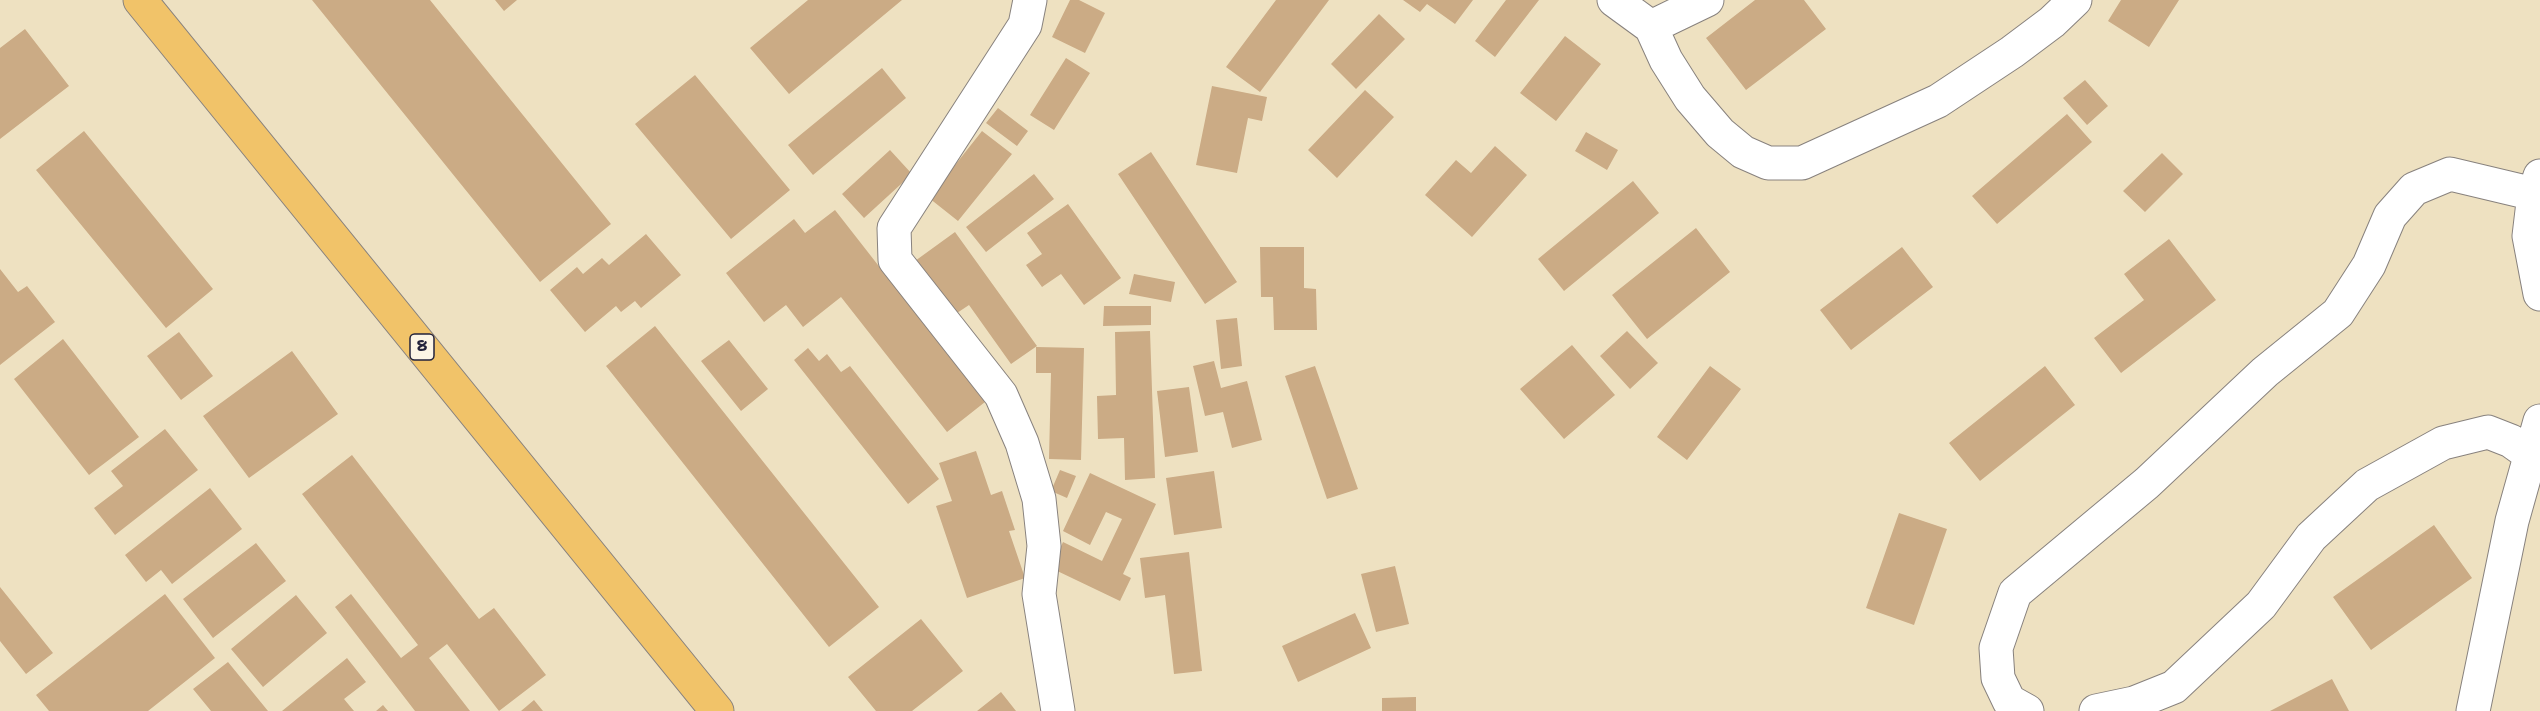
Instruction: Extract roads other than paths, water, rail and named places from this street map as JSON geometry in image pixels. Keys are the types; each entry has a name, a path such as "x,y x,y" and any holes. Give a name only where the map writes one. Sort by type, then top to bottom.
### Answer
{"main road":[{"name":"8","path":"140,0 717,711"}],"street":[{"path":"1030,0 1025,26 894,228 895,260 1001,395 1022,443 1039,499 1044,546 1039,594 1058,711"},
{"path":"1614,0 1651,27 1666,60 1690,98 1720,133 1743,152 1768,163 1802,163 1938,101 2012,52 2052,22 2075,0"},
{"path":"1651,27 1707,0"},
{"path":"2027,711 2009,701 1998,678 1995,648 2016,593 2147,483 2265,372 2338,313 2369,265 2390,216 2414,189 2450,174 2537,185 2529,236 2540,294"},
{"path":"2473,711 2512,521 2540,421"},
{"path":"2096,711 2134,703 2174,687 2261,605 2311,537 2367,485 2443,443 2488,432 2511,441 2532,456"}]}
